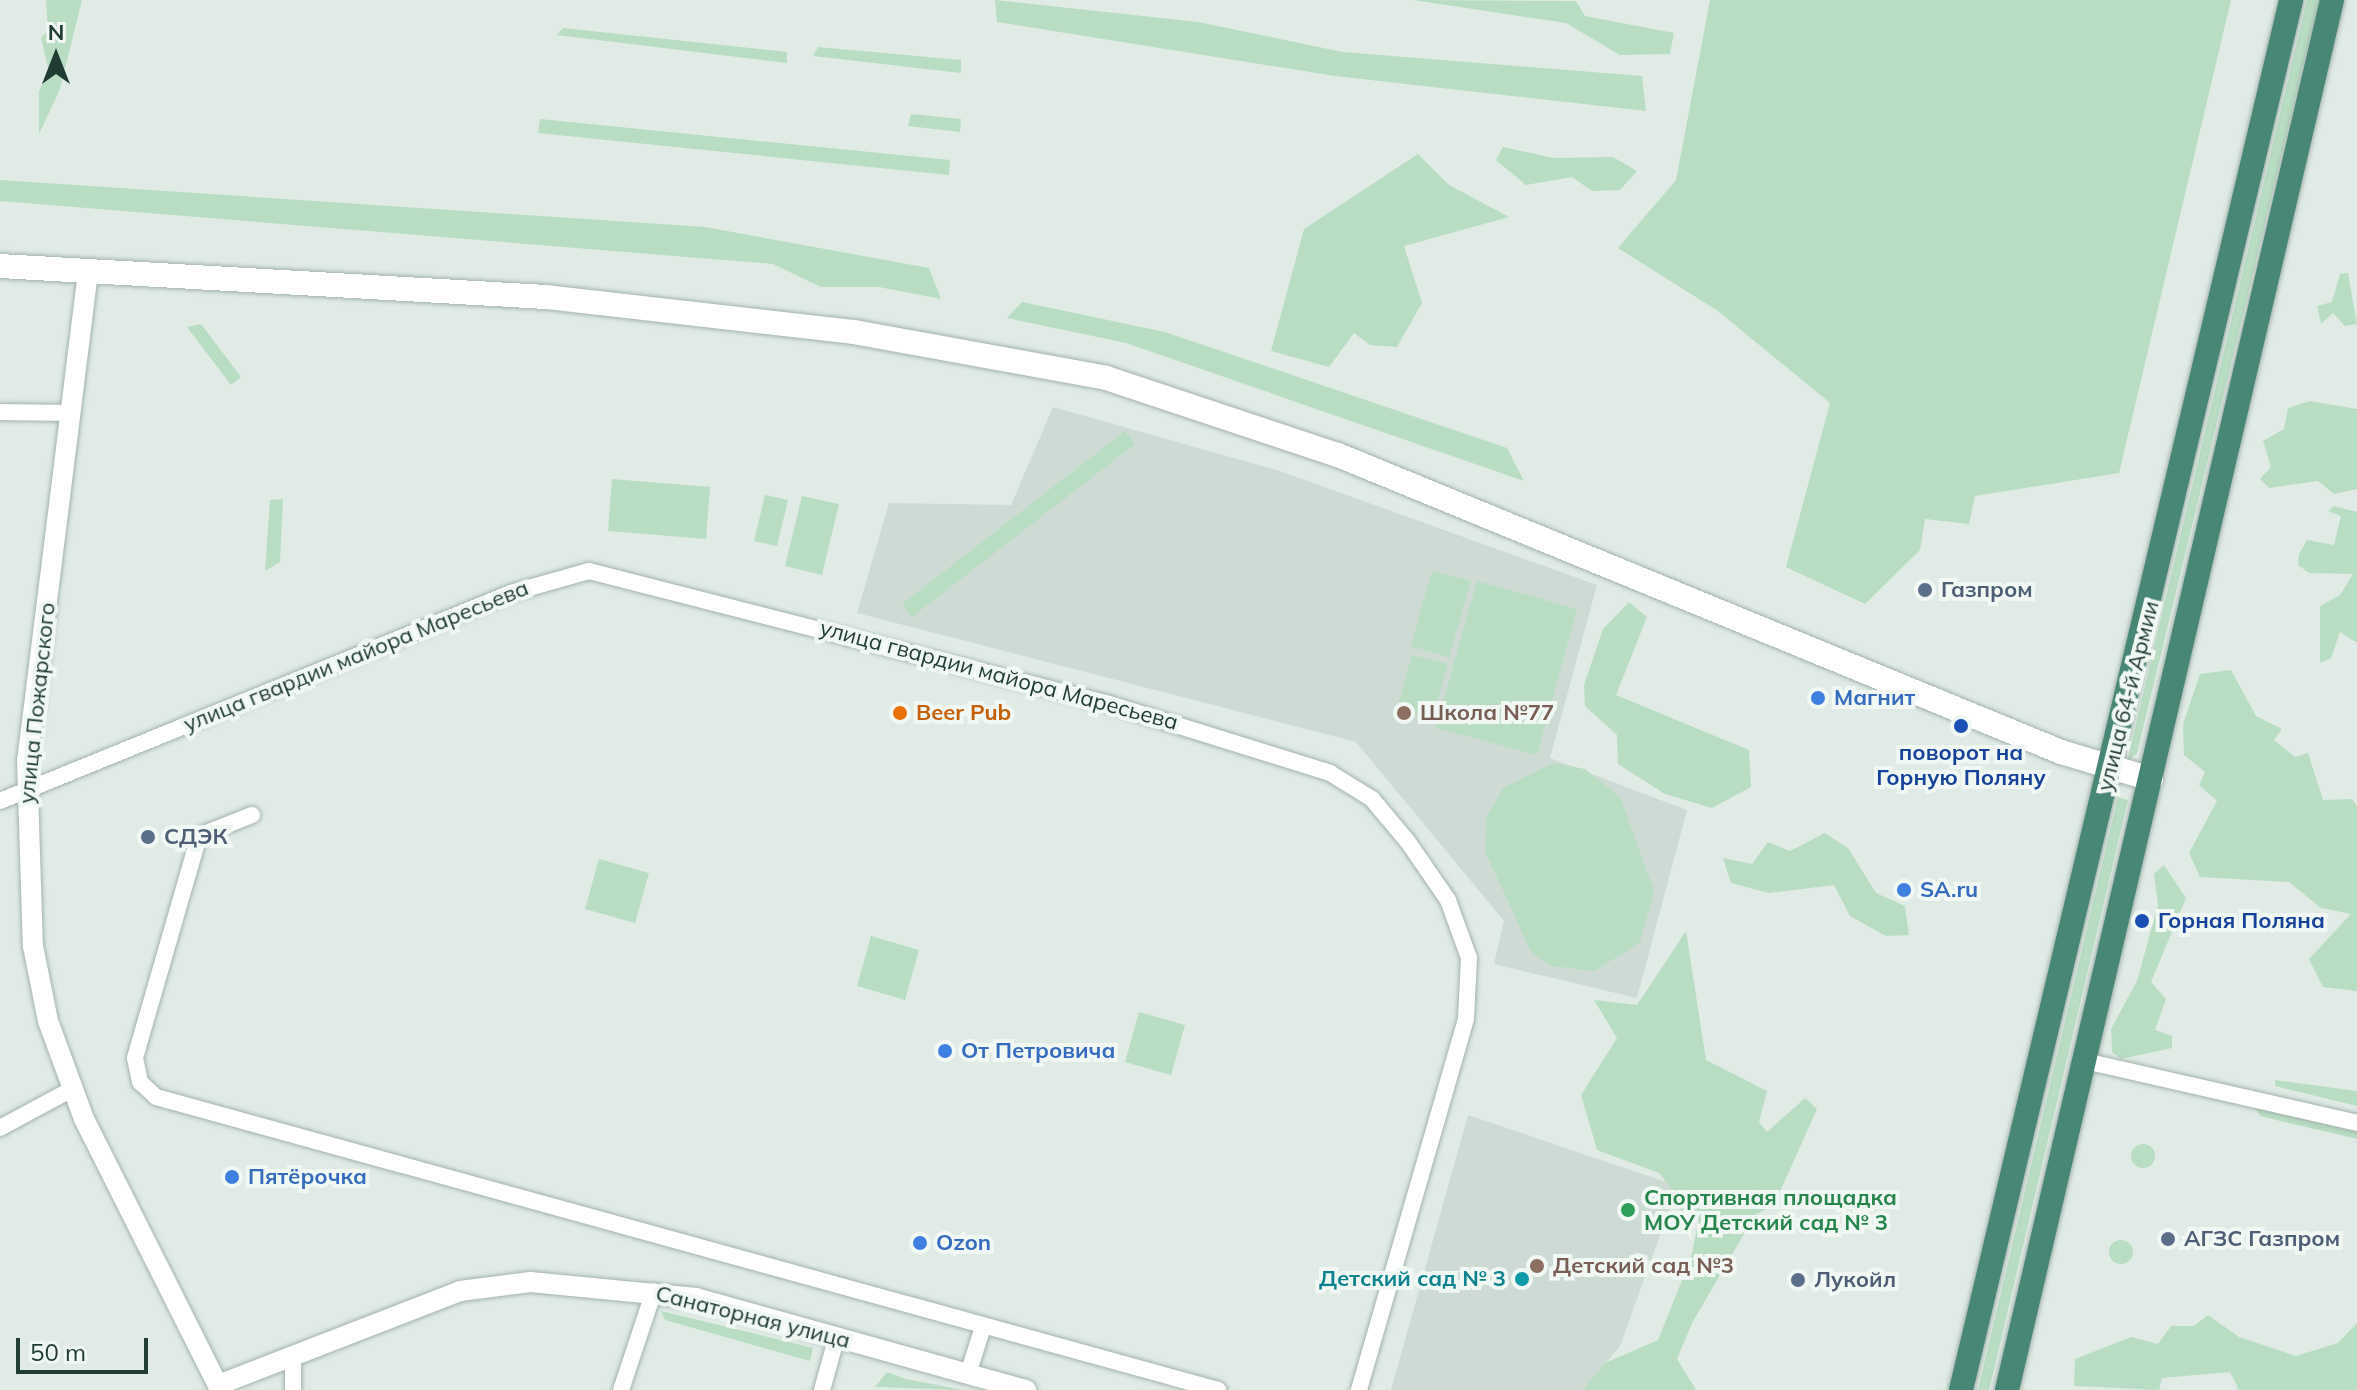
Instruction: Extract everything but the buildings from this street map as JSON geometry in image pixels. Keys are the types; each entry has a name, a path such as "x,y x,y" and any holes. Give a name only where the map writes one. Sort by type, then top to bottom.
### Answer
{"highway":[{"name":"улица 64-й Армии","path":"1961,1390 2291,0"},
{"name":"улица 64-й Армии","path":"2007,1390 2332,0"}],"main road":[{"path":"0,266 546,297 854,332 1106,378 1338,455 2110,768 2151,779"}],"street":[{"name":"улица Пожарского","path":"88,272 25,794 33,946 72,1089 212,1388"},
{"path":"0,412 71,413"},
{"name":"улица гвардии майора Маресьева","path":"0,801 25,794 511,593 589,571 1118,707 1330,773 1372,799 1408,842 1448,900 1469,958 1466,1019 1359,1390"},
{"path":"252,815 199,836 135,1058 146,1091 983,1327 1218,1390"},
{"path":"2085,1061 2357,1123"},
{"path":"0,1128 72,1089"},
{"name":"Санаторная улица","path":"212,1388 460,1291 530,1282 654,1291 837,1336 1026,1390"},
{"path":"621,1390 654,1291"},
{"path":"968,1374 983,1327"},
{"path":"822,1390 837,1336"},
{"path":"293,1357 293,1390"}],"shaded area":[{"name":"Школа №77","path":"1053,407 1280,471 1597,585 1550,758 1687,810 1637,998 1494,964 1504,921 1356,742 857,613 889,503 1011,505"},
{"name":"Детский сад №3","path":"1468,1115 1678,1186 1620,1346 1584,1390 1391,1390"}],"green space":[{"path":"46,0 82,0 60,89 39,134 39,91 49,71 41,38 48,30"},
{"path":"995,0 1198,22 1343,52 1642,76 1646,111 1335,76 997,22"},
{"path":"1413,0 1576,1 1585,16 1674,33 1670,54 1620,55 1566,23"},
{"path":"1710,0 2231,0 2119,473 1975,496 1969,524 1925,519 1920,550 1865,604 1786,567 1830,403 1718,311 1618,248 1676,180"},
{"path":"2307,0 2319,0 2137,753 2127,762"},
{"path":"563,28 787,52 787,63 557,35"},
{"path":"818,47 961,60 961,73 813,56"},
{"path":"911,114 961,119 960,132 908,126"},
{"path":"540,119 950,160 949,175 538,133"},
{"path":"1503,147 1553,158 1613,157 1637,171 1620,190 1592,191 1572,177 1526,185 1496,160"},
{"path":"1418,154 1449,185 1509,217 1404,246 1422,303 1397,347 1370,345 1354,333 1329,367 1271,351 1304,229"},
{"path":"0,180 705,227 929,268 941,299 879,287 821,287 773,264 0,201"},
{"path":"2348,273 2357,324 2345,326 2333,313 2321,324 2317,306 2332,302 2340,274"},
{"path":"1022,302 1165,332 1507,448 1524,481 1126,343 1007,318"},
{"path":"201,324 241,377 231,385 187,327"},
{"path":"2310,401 2357,409 2357,489 2334,494 2318,481 2269,488 2260,479 2271,467 2263,441 2284,429 2288,408"},
{"path":"1125,431 1135,444 912,617 902,604"},
{"path":"612,479 710,487 706,539 608,531"},
{"path":"765,495 788,500 777,546 754,541"},
{"path":"802,496 839,504 822,575 785,566"},
{"path":"283,499 280,562 265,571 270,500"},
{"path":"2334,506 2357,512 2357,643 2340,632 2331,658 2320,663 2320,606 2340,595 2353,574 2309,573 2298,565 2299,554 2307,540 2334,545 2341,516 2328,511"},
{"path":"1432,571 1471,581 1449,657 1411,646"},
{"path":"1477,581 1577,609 1537,755 1436,728"},
{"path":"1629,602 1647,617 1616,695 1749,750 1751,787 1712,808 1665,794 1618,764 1617,735 1585,706 1584,685 1603,629"},
{"path":"1412,655 1448,664 1432,719 1397,710"},
{"path":"2231,670 2256,716 2282,729 2274,740 2295,757 2308,753 2323,800 2352,799 2357,806 2357,991 2323,987 2309,959 2351,914 2321,908 2289,882 2200,877 2189,853 2217,801 2199,785 2205,772 2184,755 2183,724 2200,674"},
{"path":"1553,763 1585,769 1620,797 1654,891 1640,942 1595,971 1552,966 1531,952 1485,851 1487,817 1503,788"},
{"path":"2118,797 2128,800 1989,1390 1978,1390"},
{"path":"1825,833 1848,848 1876,893 1905,906 1909,935 1886,936 1850,916 1834,885 1769,893 1731,883 1723,858 1752,864 1768,842 1790,851"},
{"path":"599,859 649,873 635,923 585,909"},
{"path":"2164,865 2186,898 2151,982 2166,999 2155,1030 2172,1036 2172,1048 2121,1059 2112,1052 2111,1029 2137,981 2158,905 2154,874"},
{"path":"1686,931 1706,1060 1767,1091 1759,1122 1767,1132 1805,1098 1817,1109 1774,1205 1755,1215 1692,1323 1677,1359 1696,1390 1583,1390 1605,1363 1658,1340 1691,1258 1699,1220 1669,1204 1671,1188 1659,1173 1597,1150 1581,1095 1617,1038 1594,1000 1637,1005"},
{"path":"871,936 919,950 905,1000 857,986"},
{"path":"1139,1012 1185,1025 1171,1075 1125,1062"},
{"path":"2275,1080 2357,1091 2357,1106 2275,1086"},
{"path":"2255,1108 2357,1130 2357,1139 2260,1116"},
{"path":"2143,1144 2154,1151 2155,1156 2148,1167 2143,1168 2132,1161 2131,1156 2138,1145"},
{"path":"2121,1240 2129,1244 2133,1252 2129,1260 2121,1264 2113,1260 2109,1252 2113,1244"},
{"path":"661,1311 813,1348 810,1361 665,1320"},
{"path":"2208,1315 2239,1337 2296,1356 2338,1343 2357,1323 2357,1390 2239,1390 2230,1372 2162,1378 2159,1390 2074,1386 2075,1359 2131,1337 2158,1344 2171,1326 2194,1326"},
{"path":"887,1372 906,1379 963,1390 875,1387"}],"place":[{"name":"Газпром","path":"1925,590"},
{"name":"Магнит","path":"1818,698"},
{"name":"Beer Pub","path":"900,713"},
{"name":"Школа №77","path":"1404,713"},
{"name":"поворот на Горную Поляну","path":"1961,726"},
{"name":"СДЭК","path":"148,837"},
{"name":"SA.ru","path":"1904,890"},
{"name":"Горная Поляна","path":"2142,921"},
{"name":"От Петровича","path":"945,1051"},
{"name":"Пятёрочка","path":"232,1177"},
{"name":"Спортивная площадка МОУ Детский сад № 3","path":"1628,1210"},
{"name":"АГЗС Газпром","path":"2168,1239"},
{"name":"Ozon","path":"920,1243"},
{"name":"Детский сад №3","path":"1537,1266"},
{"name":"Детский сад № 3","path":"1522,1279"},
{"name":"Лукойл","path":"1798,1280"}]}
